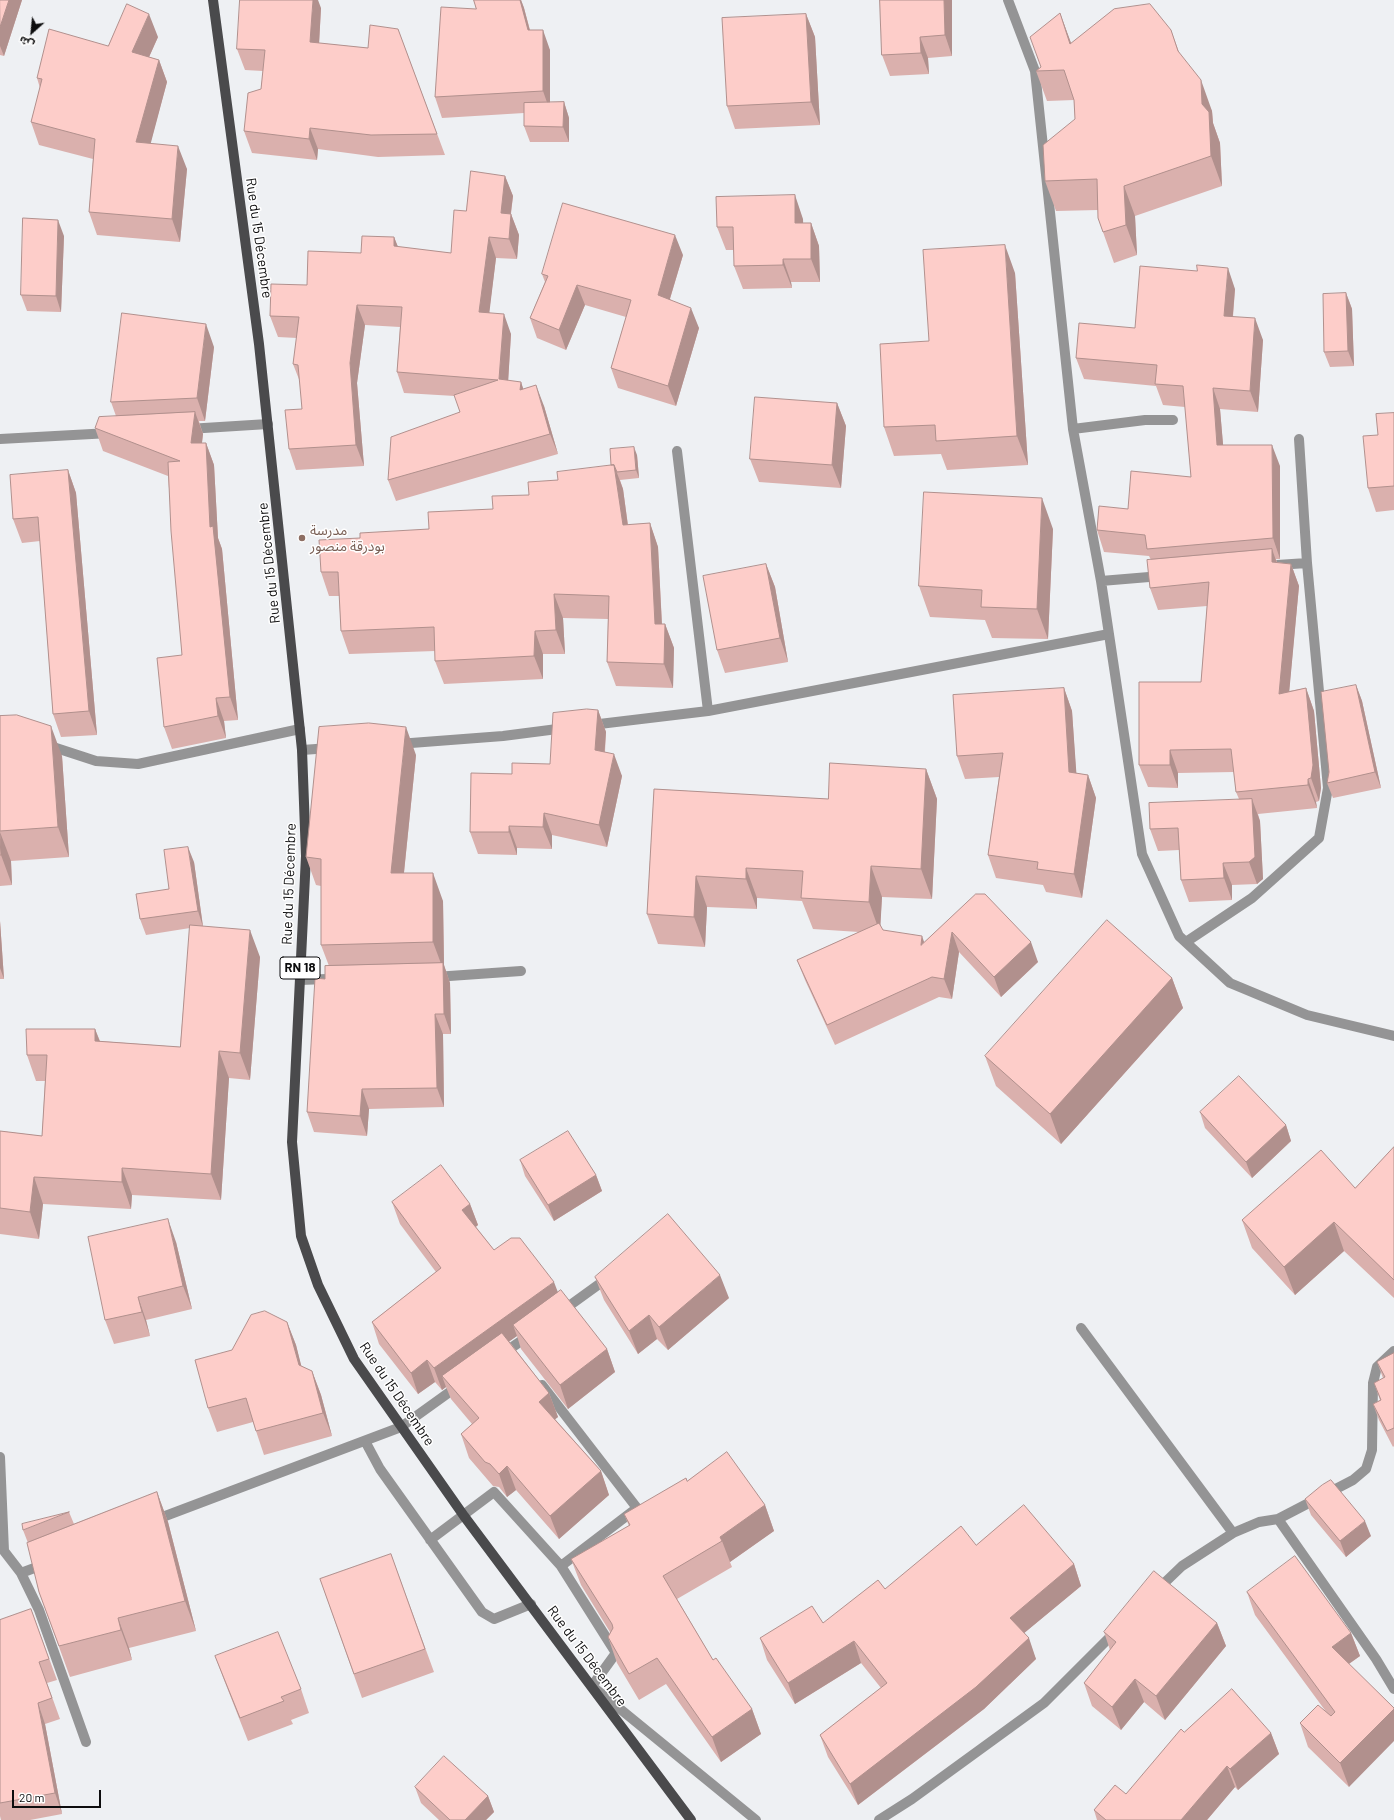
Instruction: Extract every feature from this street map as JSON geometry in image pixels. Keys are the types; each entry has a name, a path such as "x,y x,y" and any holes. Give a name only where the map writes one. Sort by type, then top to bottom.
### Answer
{"main road":[{"name":"Rue du 15 Décembre","path":"213,0 259,344 302,750 306,856 292,1142 300,1236 318,1285 354,1359 464,1516 691,1820"}],"street":[{"path":"1008,0 1035,71 1073,428 1101,581 1142,854 1179,936 1230,983 1308,1015 1394,1036"},
{"path":"1073,428 1145,420 1173,420"},
{"path":"181,429 268,424"},
{"path":"0,439 118,432"},
{"path":"1186,942 1252,898 1319,838 1328,788 1307,563 1299,439"},
{"path":"677,450 708,711"},
{"path":"1267,566 1307,563"},
{"path":"1101,581 1172,575"},
{"path":"387,744 503,736 708,711 1109,634"},
{"path":"39,742 96,761 138,764 300,729"},
{"path":"302,750 341,748"},
{"path":"427,977 521,971"},
{"path":"300,980 339,979"},
{"path":"551,1319 616,1272"},
{"path":"494,1360 515,1350 538,1328"},
{"path":"1081,1328 1233,1533"},
{"path":"1148,1600 1182,1566 1233,1533 1259,1522 1278,1519 1353,1480 1366,1469 1372,1450 1373,1383 1377,1367 1394,1351"},
{"path":"142,1525 401,1426 469,1378"},
{"path":"536,1378 637,1508 561,1566"},
{"path":"365,1440 380,1469 482,1612 494,1619 531,1604"},
{"path":"0,1457 4,1551 20,1573 39,1610 86,1742"},
{"path":"430,1540 494,1492 561,1566 616,1653 592,1686 756,1820"},
{"path":"1278,1519 1376,1659 1394,1689"},
{"path":"20,1573 56,1559"},
{"path":"879,1820 912,1799 1044,1703 1125,1622"}],"building":[{"path":"0,0 9,0 0,27"},
{"path":"240,0 313,0 310,42 368,48 370,25 398,29 437,134 371,135 310,128 309,139 244,131 248,93 261,89 265,50 237,49"},
{"path":"474,0 520,0 528,30 543,30 543,91 435,97 441,7 476,9"},
{"path":"880,0 944,0 945,35 920,37 921,53 882,55"},
{"path":"127,4 149,14 132,52 159,60 136,142 178,146 172,219 89,212 95,139 31,122 42,79 37,78 49,29 108,46"},
{"path":"1150,4 1171,30 1178,51 1201,80 1202,104 1209,112 1211,156 1124,186 1126,225 1103,232 1098,218 1097,179 1045,181 1043,145 1075,119 1074,100 1064,70 1036,71 1041,67 1030,37 1060,13 1070,44 1114,9"},
{"path":"806,14 811,102 727,106 722,18"},
{"path":"564,102 563,127 524,126 524,103"},
{"path":"471,171 505,176 501,213 511,214 509,239 489,237 479,312 504,314 499,379 521,382 520,390 536,385 550,434 388,480 391,437 460,412 454,395 498,380 397,372 402,307 357,305 350,363 356,445 289,449 285,410 302,409 298,365 293,364 299,317 270,316 271,284 307,285 308,251 361,253 362,236 394,237 394,246 451,253 454,210 466,211"},
{"path":"795,195 795,223 811,223 811,259 783,259 783,265 734,266 733,227 717,227 716,197"},
{"path":"563,203 675,235 658,295 691,308 668,386 611,368 631,300 577,285 559,330 530,318 548,276 542,274"},
{"path":"23,218 58,220 56,296 21,295"},
{"path":"1005,245 1017,436 936,441 935,425 884,427 880,344 929,341 923,250"},
{"path":"1197,265 1228,268 1224,316 1255,318 1250,391 1213,388 1217,445 1272,445 1273,538 1147,549 1145,535 1097,530 1099,506 1128,509 1131,471 1191,477 1183,386 1155,384 1157,365 1076,358 1079,323 1135,328 1140,266 1197,271"},
{"path":"1346,293 1348,351 1324,352 1323,294"},
{"path":"122,313 206,324 197,398 111,402"},
{"path":"755,397 837,403 832,465 750,459"},
{"path":"195,412 191,443 206,443 210,527 213,526 230,697 216,698 218,716 164,727 157,658 182,655 171,531 168,462 180,461 95,428 99,417"},
{"path":"1394,413 1394,486 1368,488 1363,436 1378,435 1376,414"},
{"path":"634,447 636,470 617,472 614,465 611,465 610,449"},
{"path":"614,465 623,525 650,523 655,624 665,624 664,664 607,662 609,596 554,594 556,630 535,631 534,656 435,661 434,627 341,631 338,572 321,572 319,540 360,538 360,533 429,529 428,512 493,509 492,496 529,495 528,482 558,480 557,472"},
{"path":"68,470 89,711 53,714 38,517 13,519 10,475"},
{"path":"924,492 1042,498 1037,609 981,607 982,590 919,586"},
{"path":"1272,549 1272,562 1291,564 1279,694 1306,688 1313,765 1311,778 1308,779 1308,785 1236,792 1231,749 1170,750 1170,765 1139,765 1139,682 1201,682 1209,582 1150,588 1147,560"},
{"path":"766,564 780,638 717,650 703,576"},
{"path":"1356,685 1375,772 1327,783 1329,772 1321,692"},
{"path":"1064,688 1069,772 1088,775 1074,874 1037,869 1038,862 988,855 1003,753 957,756 953,695"},
{"path":"587,709 598,710 595,750 614,754 599,825 544,813 543,827 509,826 509,832 470,832 471,773 512,774 512,763 550,764 553,713"},
{"path":"17,715 51,726 58,827 0,831 0,716"},
{"path":"369,723 406,727 391,873 433,873 433,942 321,945 321,859 306,857 319,727"},
{"path":"830,763 926,769 921,869 871,866 869,902 801,898 803,871 746,868 746,879 696,876 694,917 647,914 654,789 828,799"},
{"path":"1252,799 1255,857 1249,862 1223,863 1224,878 1181,880 1178,828 1150,829 1149,803"},
{"path":"188,847 198,911 140,919 136,894 169,889 164,850"},
{"path":"976,894 985,894 1031,942 994,977 952,932 944,979 932,977 827,1025 797,960 879,923 883,930 922,936 921,945"},
{"path":"1107,920 1172,978 1050,1114 985,1056"},
{"path":"190,925 250,930 240,1053 219,1051 211,1174 122,1168 122,1182 34,1177 30,1212 0,1208 0,1131 42,1136 47,1055 27,1055 26,1029 95,1029 95,1041 180,1047"},
{"path":"443,963 444,1014 435,1014 437,1088 362,1089 360,1116 307,1112 315,978 325,979 325,966"},
{"path":"1239,1076 1286,1125 1246,1162 1200,1112"},
{"path":"568,1131 596,1175 548,1205 520,1160"},
{"path":"1394,1147 1394,1280 1334,1222 1284,1267 1242,1220 1321,1150 1355,1188"},
{"path":"441,1165 470,1204 462,1210 494,1250 511,1238 520,1238 554,1282 434,1368 427,1360 411,1373 372,1322 441,1268 392,1202"},
{"path":"668,1214 720,1275 659,1327 649,1315 629,1331 595,1277"},
{"path":"168,1219 183,1286 138,1297 142,1312 105,1320 88,1237"},
{"path":"561,1290 607,1349 560,1385 513,1325"},
{"path":"265,1311 287,1322 299,1365 312,1371 323,1413 256,1431 246,1398 208,1408 195,1360 232,1350 251,1315"},
{"path":"502,1333 549,1393 539,1402 601,1471 550,1516 507,1466 499,1474 490,1464 485,1462 461,1434 479,1418 442,1376"},
{"path":"1394,1353 1394,1428 1387,1431 1373,1404 1381,1400 1374,1383 1385,1377 1377,1362"},
{"path":"727,1452 765,1505 720,1537 722,1541 663,1576 713,1660 716,1658 752,1709 712,1737 657,1658 629,1674 608,1637 613,1628 612,1624 571,1559 630,1525 624,1514 686,1478 687,1481"},
{"path":"1331,1480 1365,1521 1340,1541 1305,1499 1322,1485"},
{"path":"157,1492 185,1601 118,1618 121,1630 59,1646 39,1592 27,1543"},
{"path":"1024,1505 1074,1564 1010,1618 1029,1638 976,1687 850,1784 820,1735 887,1683 854,1641 788,1683 760,1638 812,1606 823,1623 878,1580 885,1589 961,1526 976,1545"},
{"path":"69,1512 23,1530 22,1524"},
{"path":"391,1554 425,1649 354,1674 320,1579"},
{"path":"1295,1556 1351,1633 1332,1647 1394,1708 1340,1763 1300,1723 1318,1705 1331,1716 1335,1712 1247,1592"},
{"path":"1154,1571 1217,1623 1156,1696 1135,1679 1112,1707 1084,1683 1116,1642 1104,1632"},
{"path":"31,1609 49,1659 39,1662 52,1698 38,1703 55,1793 0,1803 0,1620"},
{"path":"278,1632 301,1689 281,1697 284,1701 240,1718 215,1656"},
{"path":"1232,1689 1271,1733 1230,1769 1227,1766 1181,1820 1106,1820 1094,1810 1115,1785 1126,1794 1181,1729 1184,1732"},
{"path":"444,1756 488,1796 465,1820 450,1820 415,1787"}],"place":[{"name":"مدرسة بودرقة منصور","path":"302,538"}]}
